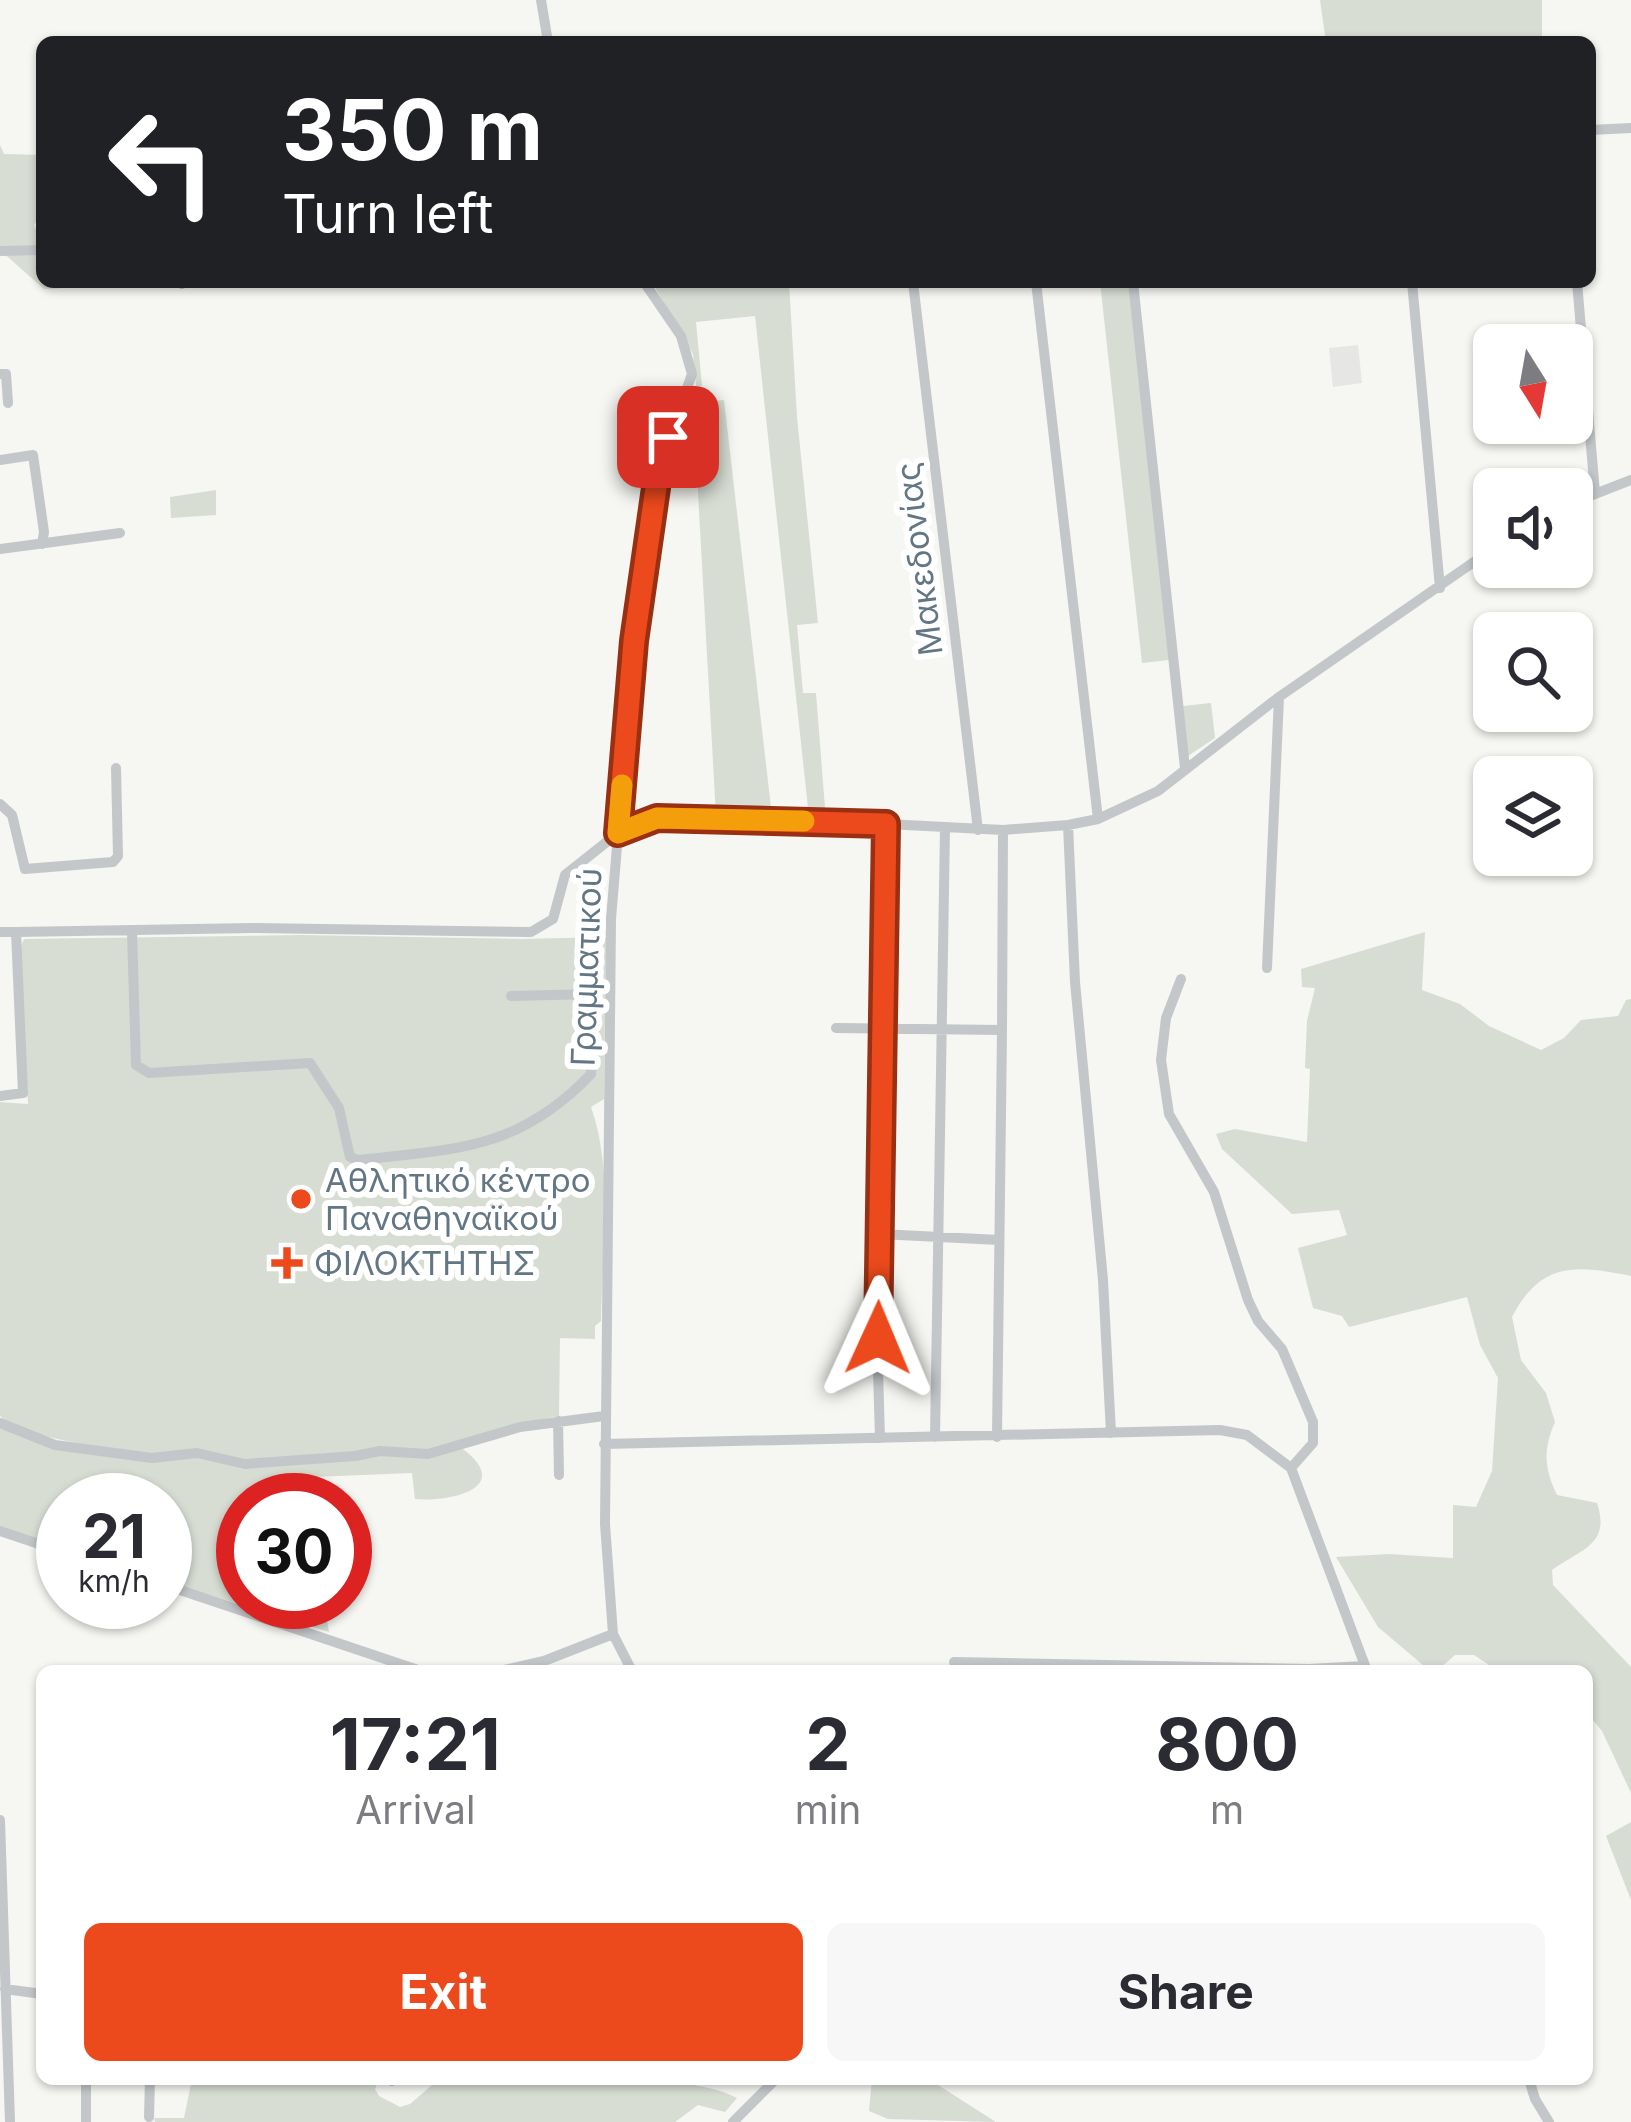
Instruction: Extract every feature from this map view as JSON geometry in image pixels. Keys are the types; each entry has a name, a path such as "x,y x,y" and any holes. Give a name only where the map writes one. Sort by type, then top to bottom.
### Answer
{"street":[{"path":"541,0 547,36"},
{"path":"1596,130 1631,128"},
{"path":"0,251 36,250"},
{"name":"Γραμματικού","path":"628,1665 614,1634 604,1444 609,967 634,641 659,467 692,374 681,337 648,288"},
{"name":"Μακεδονίας","path":"914,288 978,830"},
{"path":"1037,288 1098,819"},
{"path":"1134,288 1185,768"},
{"path":"1413,288 1440,588"},
{"path":"1577,288 1595,493 1631,480"},
{"path":"0,374 6,374 8,403"},
{"path":"0,460 33,455 42,544"},
{"path":"0,550 120,533"},
{"path":"0,932 531,932 553,920 565,875 618,833 657,818 978,830 1068,826 1098,819 1158,791 1279,697 1473,564"},
{"path":"1267,968 1279,697"},
{"path":"0,804 12,815 25,869 113,862 118,856 116,768"},
{"path":"880,1438 880,1028 886,824"},
{"path":"1068,826 1075,982 1103,1280 1111,1433"},
{"path":"935,1437 945,828"},
{"path":"997,1437 1003,830"},
{"path":"132,931 136,1065 148,1073 310,1063 339,1108 345,1148 358,1160 472,1148 499,1139 566,1100 591,1074 593,994 511,996"},
{"path":"0,1096 23,1093 16,932"},
{"path":"1181,979 1166,1018 1161,1060 1169,1114 1214,1192 1248,1300 1258,1321 1282,1349 1313,1423 1312,1442 1292,1468"},
{"path":"836,1028 1002,1030"},
{"path":"880,1234 999,1240"},
{"path":"0,1424 55,1445 152,1458 197,1453 245,1464 380,1451 428,1454 520,1427 604,1416"},
{"path":"558,1421 559,1475"},
{"path":"604,1444 1220,1430 1247,1435 1292,1468 1365,1665"},
{"path":"0,1531 36,1543"},
{"path":"192,1595 383,1665"},
{"path":"526,1665 614,1634"},
{"path":"954,1662 1106,1665"},
{"path":"0,1820 10,2122"},
{"path":"5,1989 36,1993"},
{"path":"86,2085 86,2122"},
{"path":"149,2117 150,2085"},
{"path":"733,2122 770,2085"},
{"path":"1532,2085 1549,2122"}],"shaded area":[{"path":"1320,0 1542,0 1542,36 1325,36"},
{"path":"0,145 4,154 36,155 36,282 0,250"},
{"path":"655,288 789,288 818,623 797,625 803,693 816,693 825,808 818,816 809,817 755,316 696,322 702,386 696,386 693,354"},
{"path":"1101,288 1130,288 1169,660 1142,663"},
{"path":"1358,345 1362,383 1333,387 1329,348"},
{"path":"724,400 772,816 716,816 693,403"},
{"path":"216,490 216,515 171,518 170,497"},
{"path":"1211,703 1215,738 1188,756 1183,706"},
{"path":"1425,932 1422,990 1460,1004 1489,1026 1541,1050 1564,1038 1581,1020 1618,1016 1631,999 1631,1276 1562,1271 1535,1285 1512,1317 1521,1360 1546,1393 1555,1422 1547,1458 1557,1495 1597,1503 1597,1537 1552,1570 1553,1585 1631,1667 1631,1793 1593,1720 1593,1665 1489,1665 1474,1655 1455,1655 1444,1665 1423,1665 1378,1627 1336,1557 1453,1558 1453,1505 1476,1507 1492,1471 1498,1378 1480,1345 1467,1297 1349,1327 1342,1316 1313,1308 1298,1248 1347,1235 1339,1210 1292,1214 1222,1149 1216,1134 1235,1129 1307,1142 1307,1021 1315,988 1302,987 1301,969"},
{"name":"Αθλητικό κέντρο Παναθηναϊκού","path":"606,937 604,1099 591,1107 605,1185 601,1321 595,1326 595,1339 560,1338 559,1416 435,1450 251,1460 81,1444 18,1427 0,1416 0,1102 28,1104 20,948 24,939"},
{"path":"0,1428 57,1450 198,1458 248,1466 463,1449 482,1474 471,1490 458,1495 415,1499 412,1473 216,1473 216,1597 192,1589 192,1473 36,1473 36,1539 0,1527"},
{"path":"1631,1822 1631,1900 1606,1836"},
{"path":"191,2085 377,2085 379,2096 400,2107 432,2085 692,2085 737,2098 725,2112 698,2105 675,2122 155,2122 154,2118 184,2118"},
{"path":"871,2085 938,2085 996,2122 888,2119 869,2111"}],"slow traffic":[{"path":"622,785 618,833 657,818 804,821"}],"place":[{"name":"Αθλητικό κέντρο Παναθηναϊκού","path":"301,1199"},
{"name":"ΦΙΛΟΚΤΗΤΗΣ","path":"287,1263"}],"route":[{"path":"668,437 659,467 634,641 618,833 657,818 886,824 878,1338"}]}
